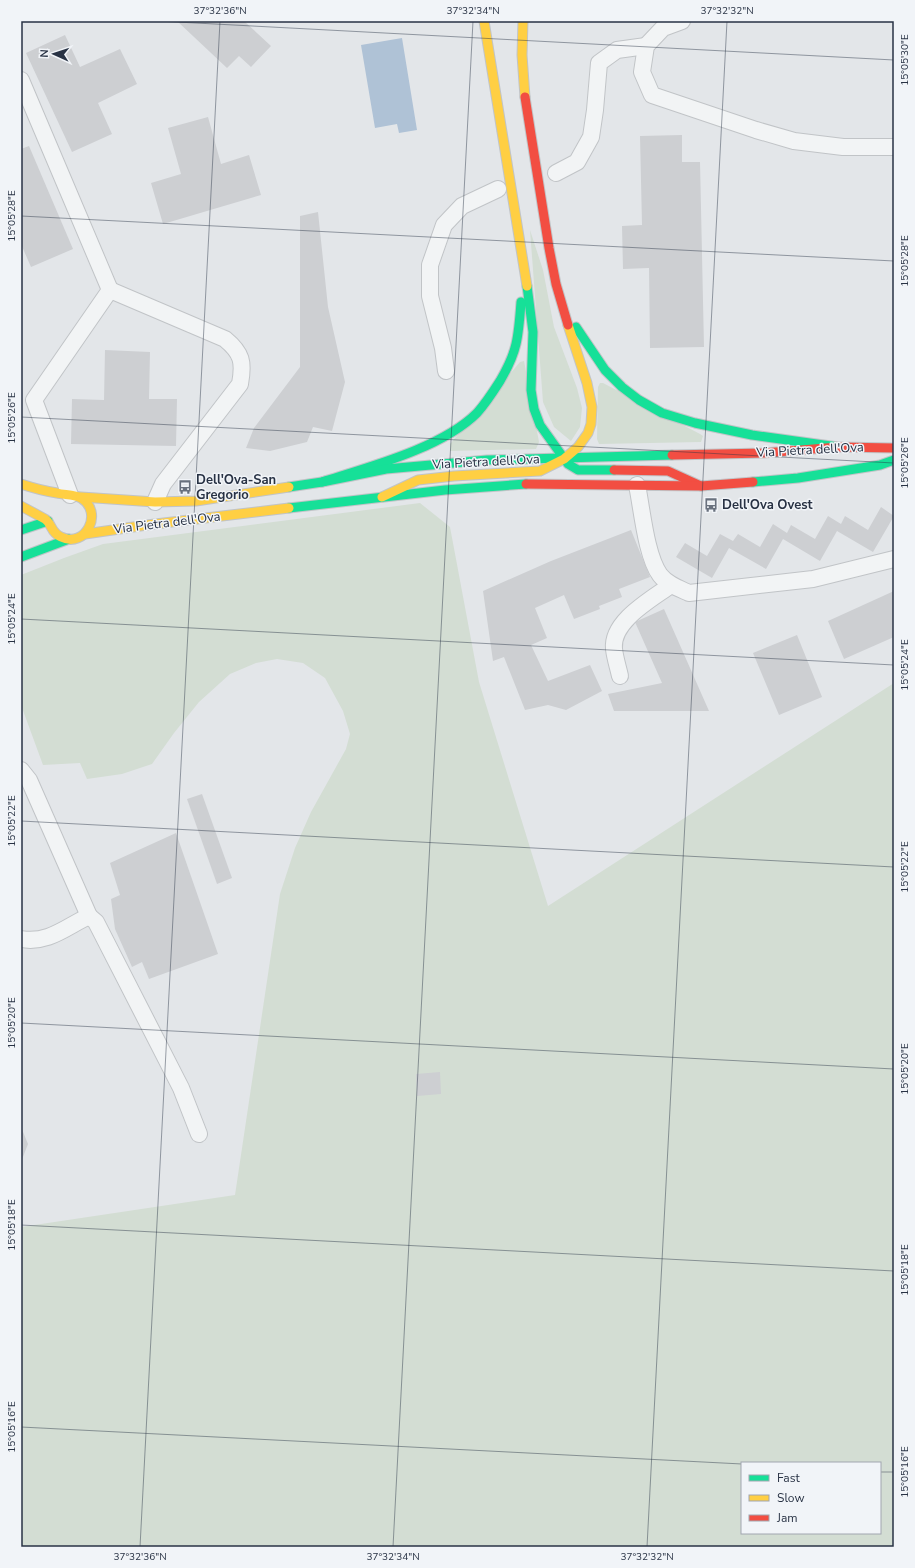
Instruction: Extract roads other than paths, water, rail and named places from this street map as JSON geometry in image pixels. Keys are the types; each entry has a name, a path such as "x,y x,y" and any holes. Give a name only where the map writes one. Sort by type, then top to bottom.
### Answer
{"main road":[{"path":"484,21 528,292 533,332 531,390 534,409 540,425 568,464 578,470 668,471 701,486"},
{"path":"382,497 418,480 454,476 540,471 552,466 577,449 584,441 591,425 592,409 588,388 552,266 527,111 522,63 523,21"},
{"path":"322,482 408,454 448,434 471,418 487,401 500,381 514,350 521,304 520,249"},
{"path":"562,302 605,370 622,387 639,400 662,413 695,423 752,435 838,447"},
{"name":"Via Pietra dell'Ova","path":"21,484 69,498 155,502 196,501 322,482 386,470 487,460 764,453 838,447 894,448"},
{"name":"Via Pietra dell'Ova","path":"21,557 85,534 155,524 382,497 514,484 701,486 798,478 880,465 894,460"},
{"path":"69,498 88,503 92,510 93,519 85,534"},
{"path":"21,506 49,518 53,531 60,537 69,539"},
{"path":"21,530 49,518"}],"lane":[{"path":"682,21 663,28 646,46 642,72 652,95 756,130 794,141 843,147 894,147"},
{"path":"556,173 577,162 591,137 599,63 617,50 646,46"},
{"path":"21,80 110,290 225,339 236,348 241,358 242,373 240,384 163,484 155,502"},
{"path":"446,371 443,348 430,296 430,266 444,225 462,206 498,189"},
{"path":"69,498 34,400 110,290"},
{"path":"637,485 647,542 660,575 671,585 689,592 813,579 894,559"},
{"path":"620,676 614,648 616,633 627,617 671,585"},
{"path":"21,770 29,780 89,916 96,922 178,1081 199,1134"},
{"path":"21,939 30,940 56,935 89,916"}],"water":[{"path":"402,38 417,130 399,133 397,124 375,128 361,45"}],"place":[{"name":"Dell'Ova-San Gregorio","path":"185,487"},
{"name":"Dell'Ova Ovest","path":"711,505"}]}
